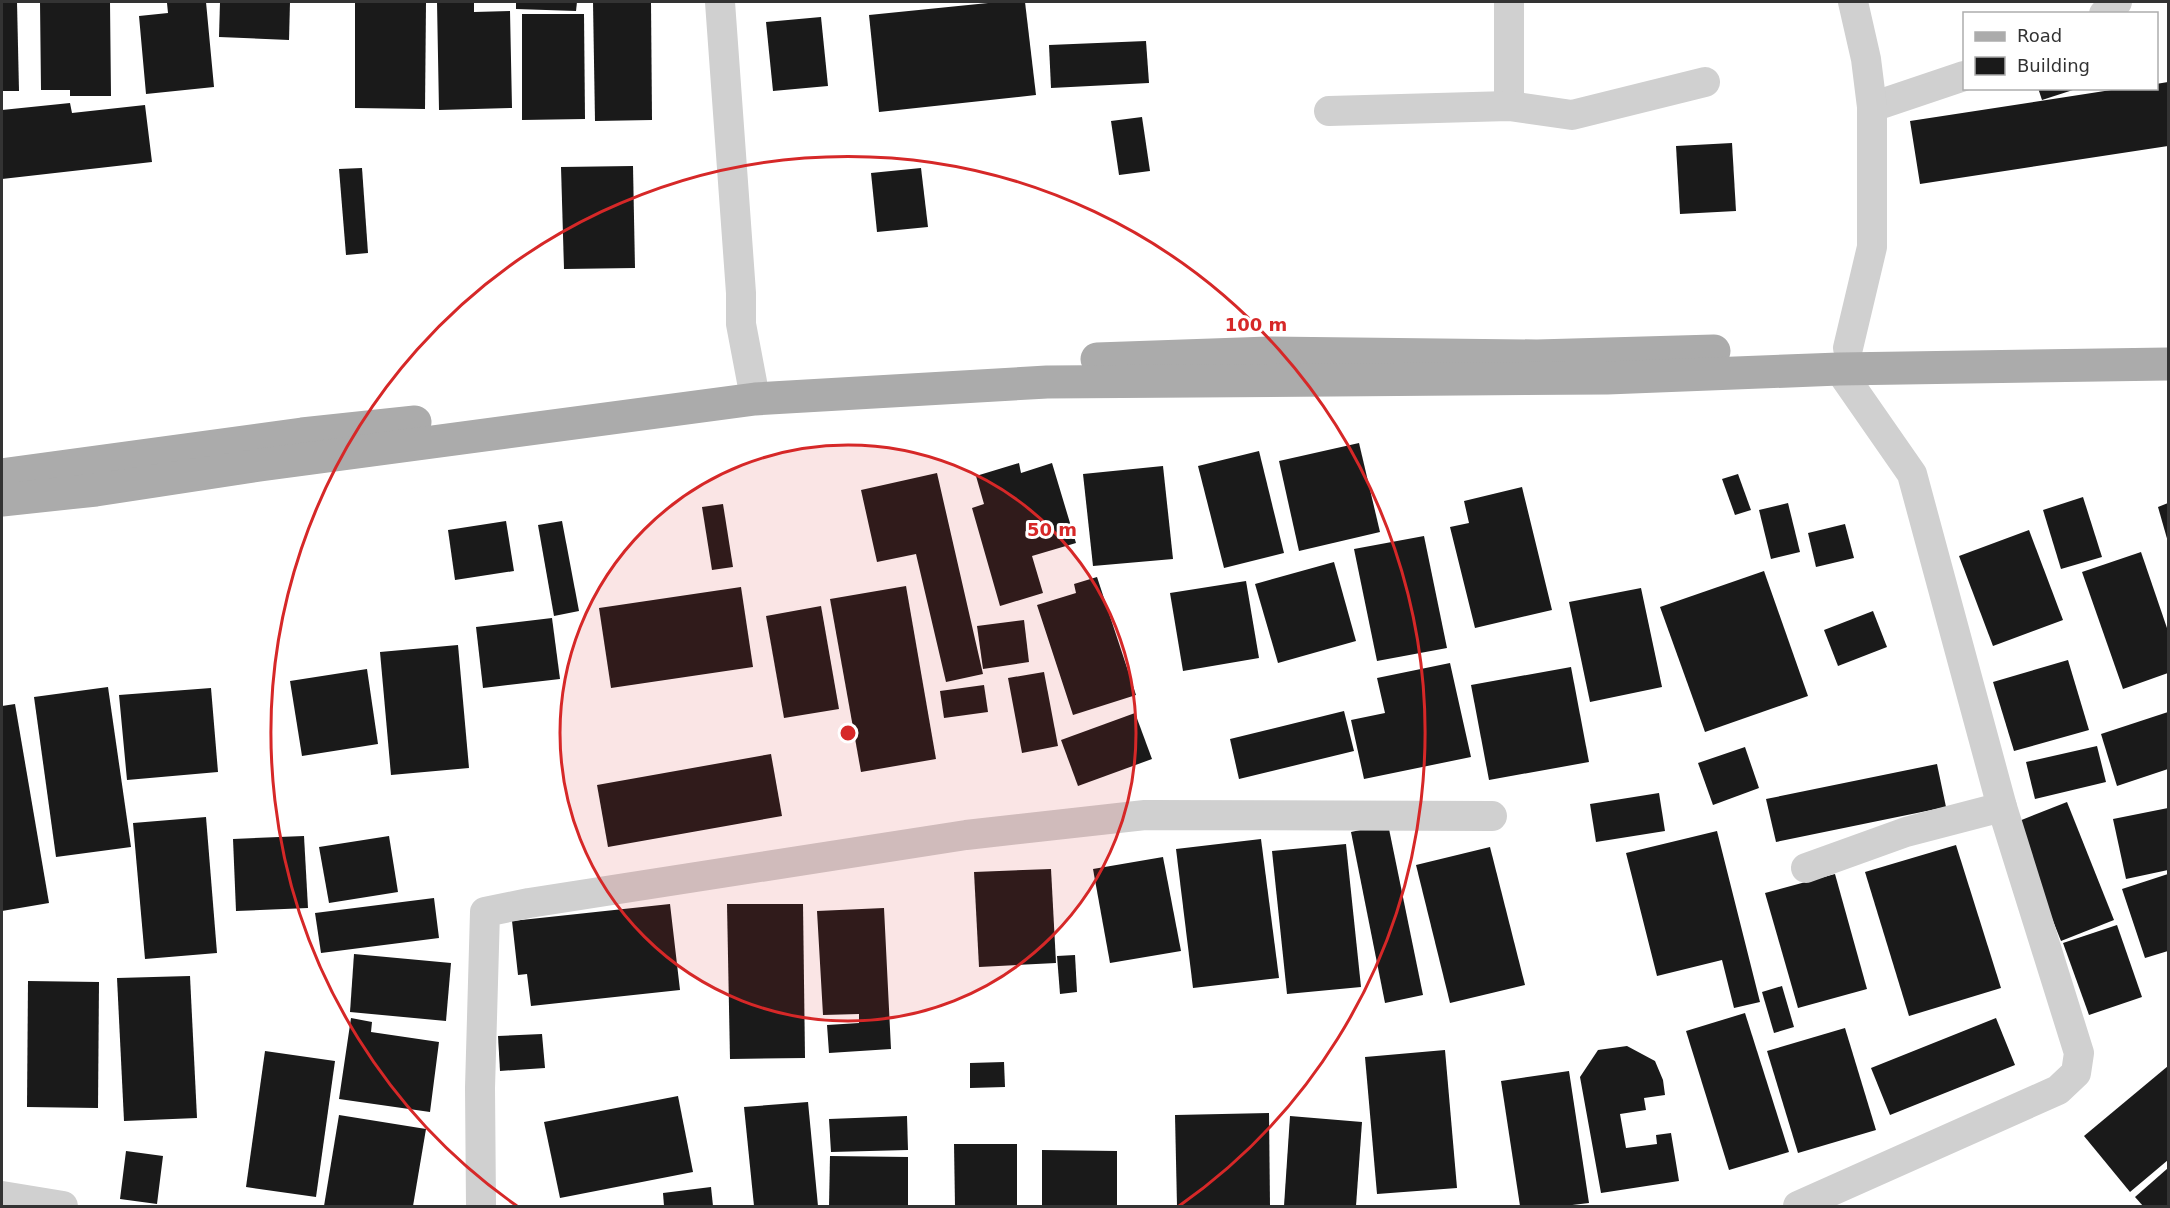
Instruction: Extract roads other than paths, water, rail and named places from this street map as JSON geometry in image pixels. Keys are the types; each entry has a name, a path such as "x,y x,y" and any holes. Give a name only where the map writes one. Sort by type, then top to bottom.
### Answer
{"main road":[{"path":"2,500 96,490 260,465 755,399 1047,382 1607,378 1843,358 2169,348"},
{"path":"2,475 302,434 615,401 752,382 1047,361 1269,353 1843,358 2169,364"}],"street":[{"path":"720,2 741,293 741,324 752,382"},
{"path":"1509,2 1509,106"},
{"path":"1798,1206 2058,1090 2076,1073 2079,1053 2002,807 1912,474 1843,358 1872,247 1872,107 1866,59 1853,2"},
{"path":"1872,107 1963,77"},
{"path":"1329,111 1509,106 1572,115 1705,82"},
{"path":"1806,868 1906,832 2002,807"},
{"path":"481,1206 480,1088 485,912 529,903 966,835 1145,815 1492,816"},
{"path":"2,1196 63,1206"}]}
